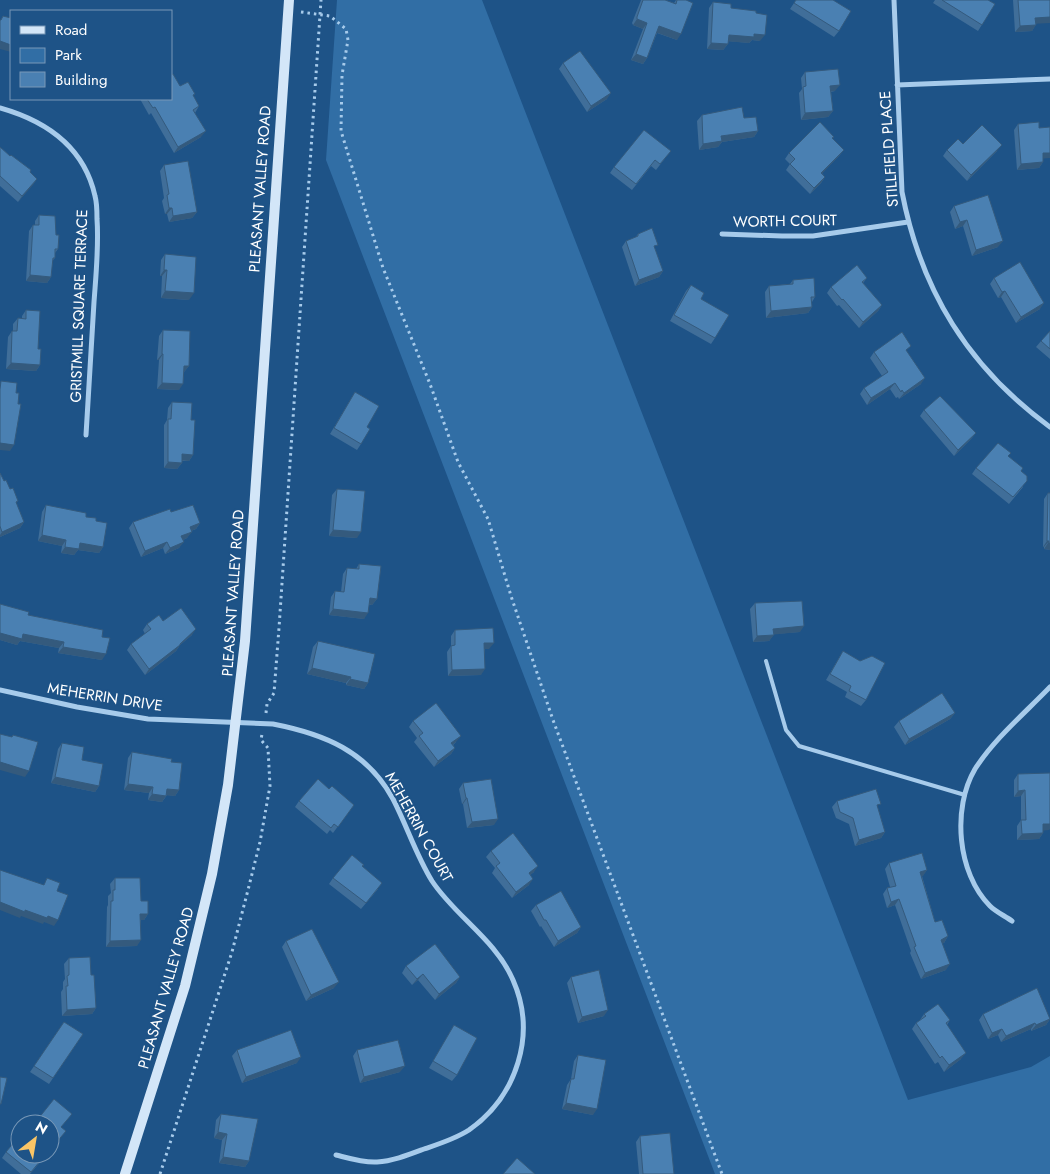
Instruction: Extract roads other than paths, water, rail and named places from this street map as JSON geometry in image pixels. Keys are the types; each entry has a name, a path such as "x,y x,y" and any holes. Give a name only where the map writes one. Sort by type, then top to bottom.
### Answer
{"main road":[{"name":"PLEASANT VALLEY ROAD","path":"125,1174 171,1030 200,926 228,785 237,723 250,574 288,5"}],"street":[{"name":"STILLFIELD PLACE","path":"894,0 902,192 916,250 940,306 965,344 996,382 1026,410 1050,427"},
{"path":"897,85 1050,79"},
{"name":"GRISTMILL SQUARE TERRACE","path":"0,108 22,114 41,123 56,134 69,147 85,170 96,197 98,235 86,435"},
{"name":"WORTH COURT","path":"722,234 813,236 908,222"},
{"path":"1012,921 990,906 971,876 962,849 960,820 965,795 975,770 990,749 1050,687"},
{"name":"MEHERRIN DRIVE","path":"0,690 148,719 237,723"},
{"name":"MEHERRIN COURT","path":"237,723 264,724 290,728 326,738 354,753 369,766 384,784 393,800 422,863 433,882 448,901 496,951 506,966 513,979 522,1011 523,1039 516,1071 496,1104 484,1118 467,1131 400,1158 374,1163 336,1155"}],"lane":[{"path":"766,661 786,730 799,746 965,795"}]}
